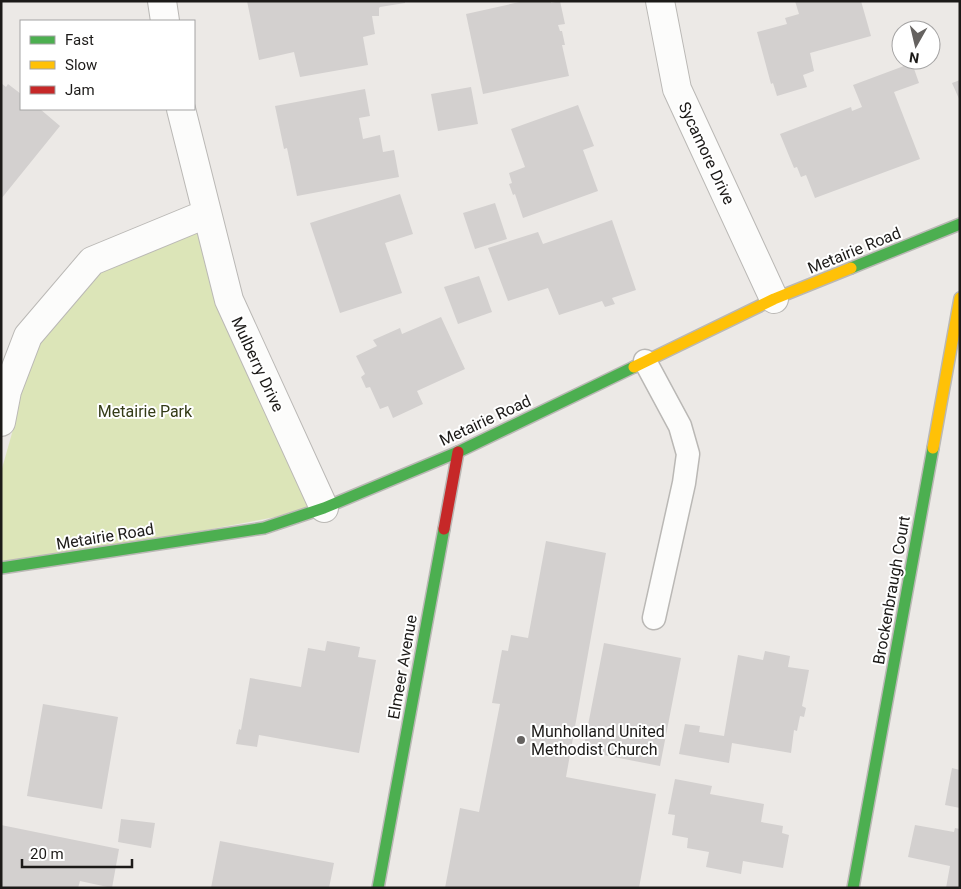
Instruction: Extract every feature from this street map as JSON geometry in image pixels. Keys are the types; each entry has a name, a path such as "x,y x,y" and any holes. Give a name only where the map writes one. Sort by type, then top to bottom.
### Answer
{"main road":[{"name":"Metairie Road","path":"1,568 264,528 324,508 458,452 774,299 960,224"},
{"name":"Brockenbraugh Court","path":"853,888 960,298"},
{"name":"Elmeer Avenue","path":"378,888 458,452"}],"street":[{"path":"162,1 164,20"},
{"name":"Sycamore Drive","path":"660,1 677,89 774,299"},
{"name":"Mulberry Drive","path":"181,110 228,300 324,508"},
{"path":"1,422 7,391 28,336 92,261 206,214"}],"lane":[{"path":"645,361 680,426 688,454 684,483 654,618"}],"green space":[{"name":"Metairie Park","path":"206,214 324,508 1,568 1,472 14,426 22,352 92,261"}],"building":[{"path":"247,1 405,1 405,3 380,7 379,16 372,16 375,34 363,37 368,65 300,77 294,52 259,60"},
{"path":"524,1 551,1 551,3 560,1 565,24 558,25 560,31 562,31 565,45 562,45 569,76 483,94 466,14"},
{"path":"795,1 861,1 871,36 810,53 814,71 803,75 807,87 777,96 773,83 771,84 757,32 787,24 785,18 799,14"},
{"path":"893,70 914,70 919,83 894,92 920,159 815,198 806,175 801,177 797,167 794,168 780,134 851,107 852,111 862,107 853,85"},
{"path":"960,80 960,101 952,83"},
{"path":"1,83 6,87 8,84 20,93 20,110 41,110 60,126 1,199"},
{"path":"471,87 478,124 438,131 431,94"},
{"path":"365,89 370,116 359,118 363,139 380,135 383,152 394,150 399,177 297,196 287,148 284,149 275,106"},
{"path":"578,105 594,146 583,150 598,191 523,218 515,194 513,195 509,184 512,183 509,173 525,167 511,129"},
{"path":"400,194 413,234 385,243 402,293 340,313 310,223"},
{"path":"495,203 507,239 475,249 463,213"},
{"path":"612,220 636,290 612,298 615,304 605,307 602,301 559,315 548,288 508,301 488,248 538,232 543,244"},
{"path":"479,276 492,312 458,324 444,287"},
{"path":"441,317 465,369 417,391 423,404 393,418 388,406 380,409 370,387 366,388 361,377 365,374 356,356 377,346 373,340 400,328 402,334"},
{"path":"546,541 606,553 566,777 656,794 639,888 445,888 460,808 479,812 500,704 492,703 502,650 508,651 511,635 528,638"},
{"path":"327,641 360,647 358,657 376,660 359,753 259,735 257,747 236,744 239,729 241,730 250,678 301,687 308,648 325,651"},
{"path":"604,643 681,658 660,766 583,751"},
{"path":"765,651 790,656 788,667 809,670 802,706 806,708 804,717 800,716 797,731 794,730 791,753 732,743 729,763 679,754 685,724 700,726 699,732 724,736 738,655 763,660"},
{"path":"43,704 118,717 102,809 27,796"},
{"path":"952,768 960,770 960,808 945,805"},
{"path":"675,779 712,786 710,794 764,804 761,822 783,826 782,833 789,835 783,868 743,861 741,874 706,867 709,852 687,848 688,838 672,835 675,815 668,814"},
{"path":"121,819 155,823 151,848 118,842"},
{"path":"1,825 119,849 112,888 80,881 78,888 1,888"},
{"path":"915,825 954,832 955,828 960,829 960,888 946,888 950,866 908,857"},
{"path":"220,841 334,863 329,888 211,888"}],"traffic: fast":[{"path":"851,268 960,224"},
{"path":"1,568 264,528 324,508 458,452 634,367"},
{"path":"853,888 933,448"},
{"path":"378,888 444,529"}],"traffic: slow":[{"path":"634,367 774,299 851,268"},
{"path":"933,448 960,298"}],"traffic: jam":[{"path":"444,529 458,452"}],"place":[{"name":"Munholland United Methodist Church","path":"521,740"}]}
